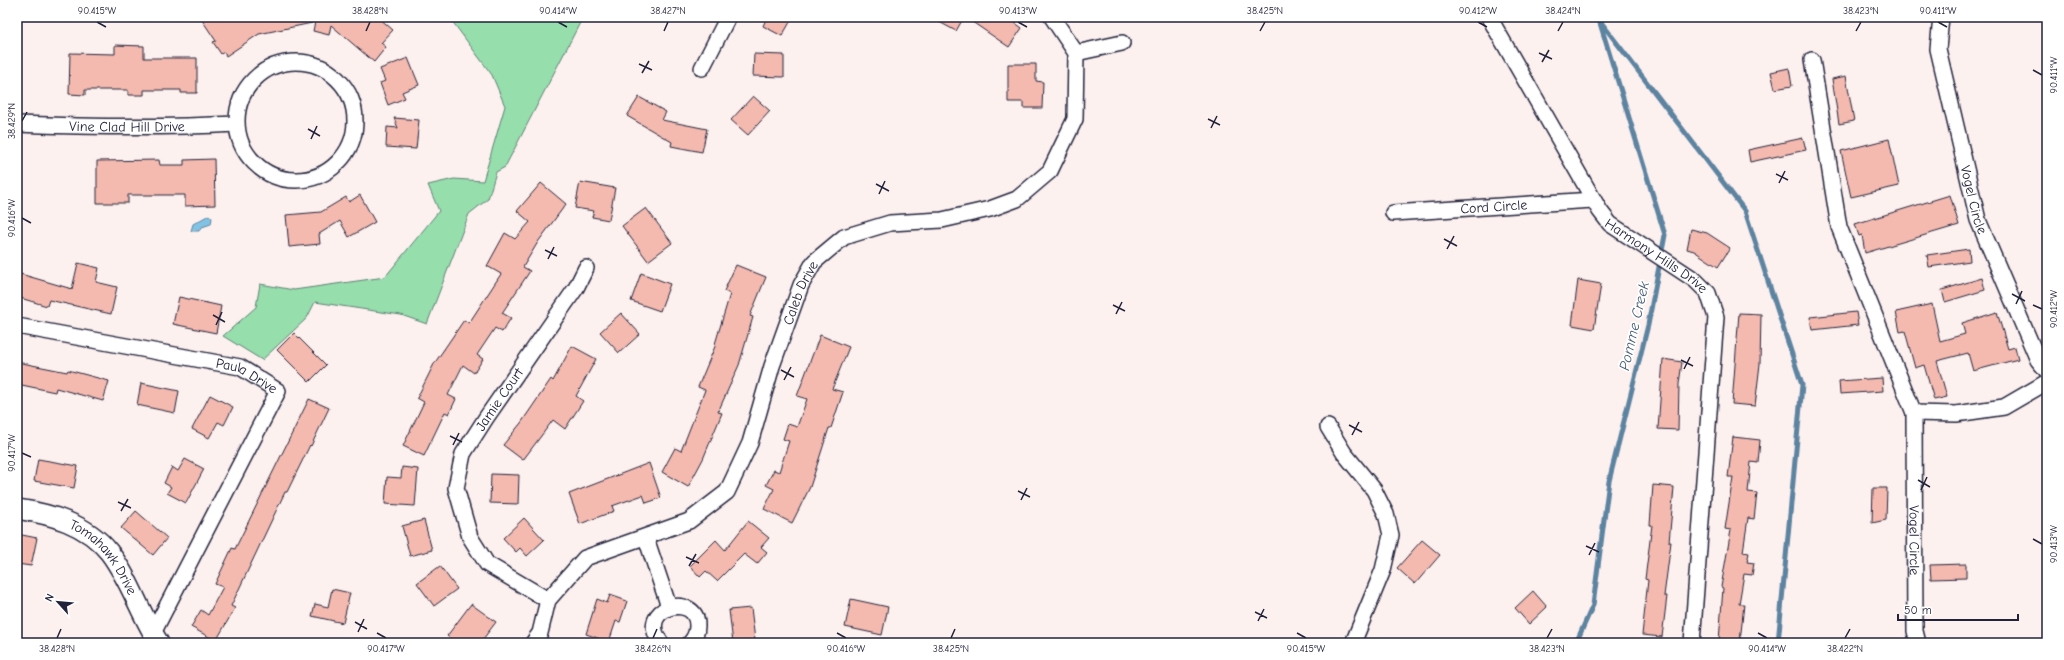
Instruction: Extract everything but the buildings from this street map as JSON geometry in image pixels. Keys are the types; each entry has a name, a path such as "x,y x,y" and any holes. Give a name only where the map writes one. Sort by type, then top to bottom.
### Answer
{"street":[{"path":"702,68 728,17"},
{"path":"1052,17 1076,53 1122,43"},
{"name":"Harmony Hills Drive","path":"1489,17 1593,200 1610,224 1677,268 1708,293 1716,317 1692,643"},
{"name":"Vogel Circle","path":"1942,17 1938,48 1978,220 2038,360 2047,371"},
{"name":"Caleb Drive","path":"539,640 548,600 585,558 646,538 689,521 727,492 750,443 772,366 801,285 814,262 844,237 890,223 942,220 990,209 1017,199 1050,171 1075,119 1076,53"},
{"name":"Vogel Circle","path":"1812,60 1838,227 1914,413 1916,631 1918,643"},
{"path":"296,61 322,67 337,78 346,88 352,101 355,122 354,132 348,148 338,163 314,178 292,181 275,177 260,169 248,156 240,141 236,124 238,107 242,97 254,79 266,70 279,64 296,61"},
{"name":"Vine Clad Hill Drive","path":"17,124 106,128 194,127 236,124"},
{"name":"Cord Circle","path":"1394,213 1593,200"},
{"name":"Jamie Court","path":"548,600 487,564 470,537 456,488 463,454 486,418 576,288 586,268"},
{"name":"Paula Drive","path":"17,326 240,367 278,391 156,638"},
{"path":"1914,413 1956,414 2004,406 2047,382"},
{"path":"1328,426 1344,453 1374,490 1386,514 1390,535 1383,570 1353,643"},
{"name":"Tomahawk Drive","path":"17,509 50,515 73,524 92,536 109,552 156,638"},
{"path":"646,538 669,607"},
{"path":"661,643 656,636 654,628 656,619 661,611 669,607 678,606 687,608 694,614 697,622 697,632 690,643"}],"green space":[{"path":"449,17 583,17 505,167 496,172 488,199 469,214 427,324 401,315 315,302 307,318 262,360 223,336 256,307 260,284 294,290 385,277 439,211 428,185 454,179 483,181 505,106 492,75"}],"water":[{"path":"209,215 212,218 211,224 202,227 199,231 191,231 193,224"}],"waterway":[{"path":"1597,17 1745,211 1802,385 1778,643"},
{"name":"Pomme Creek","path":"1576,643 1593,605 1609,481 1648,325 1665,235 1600,23"}]}
